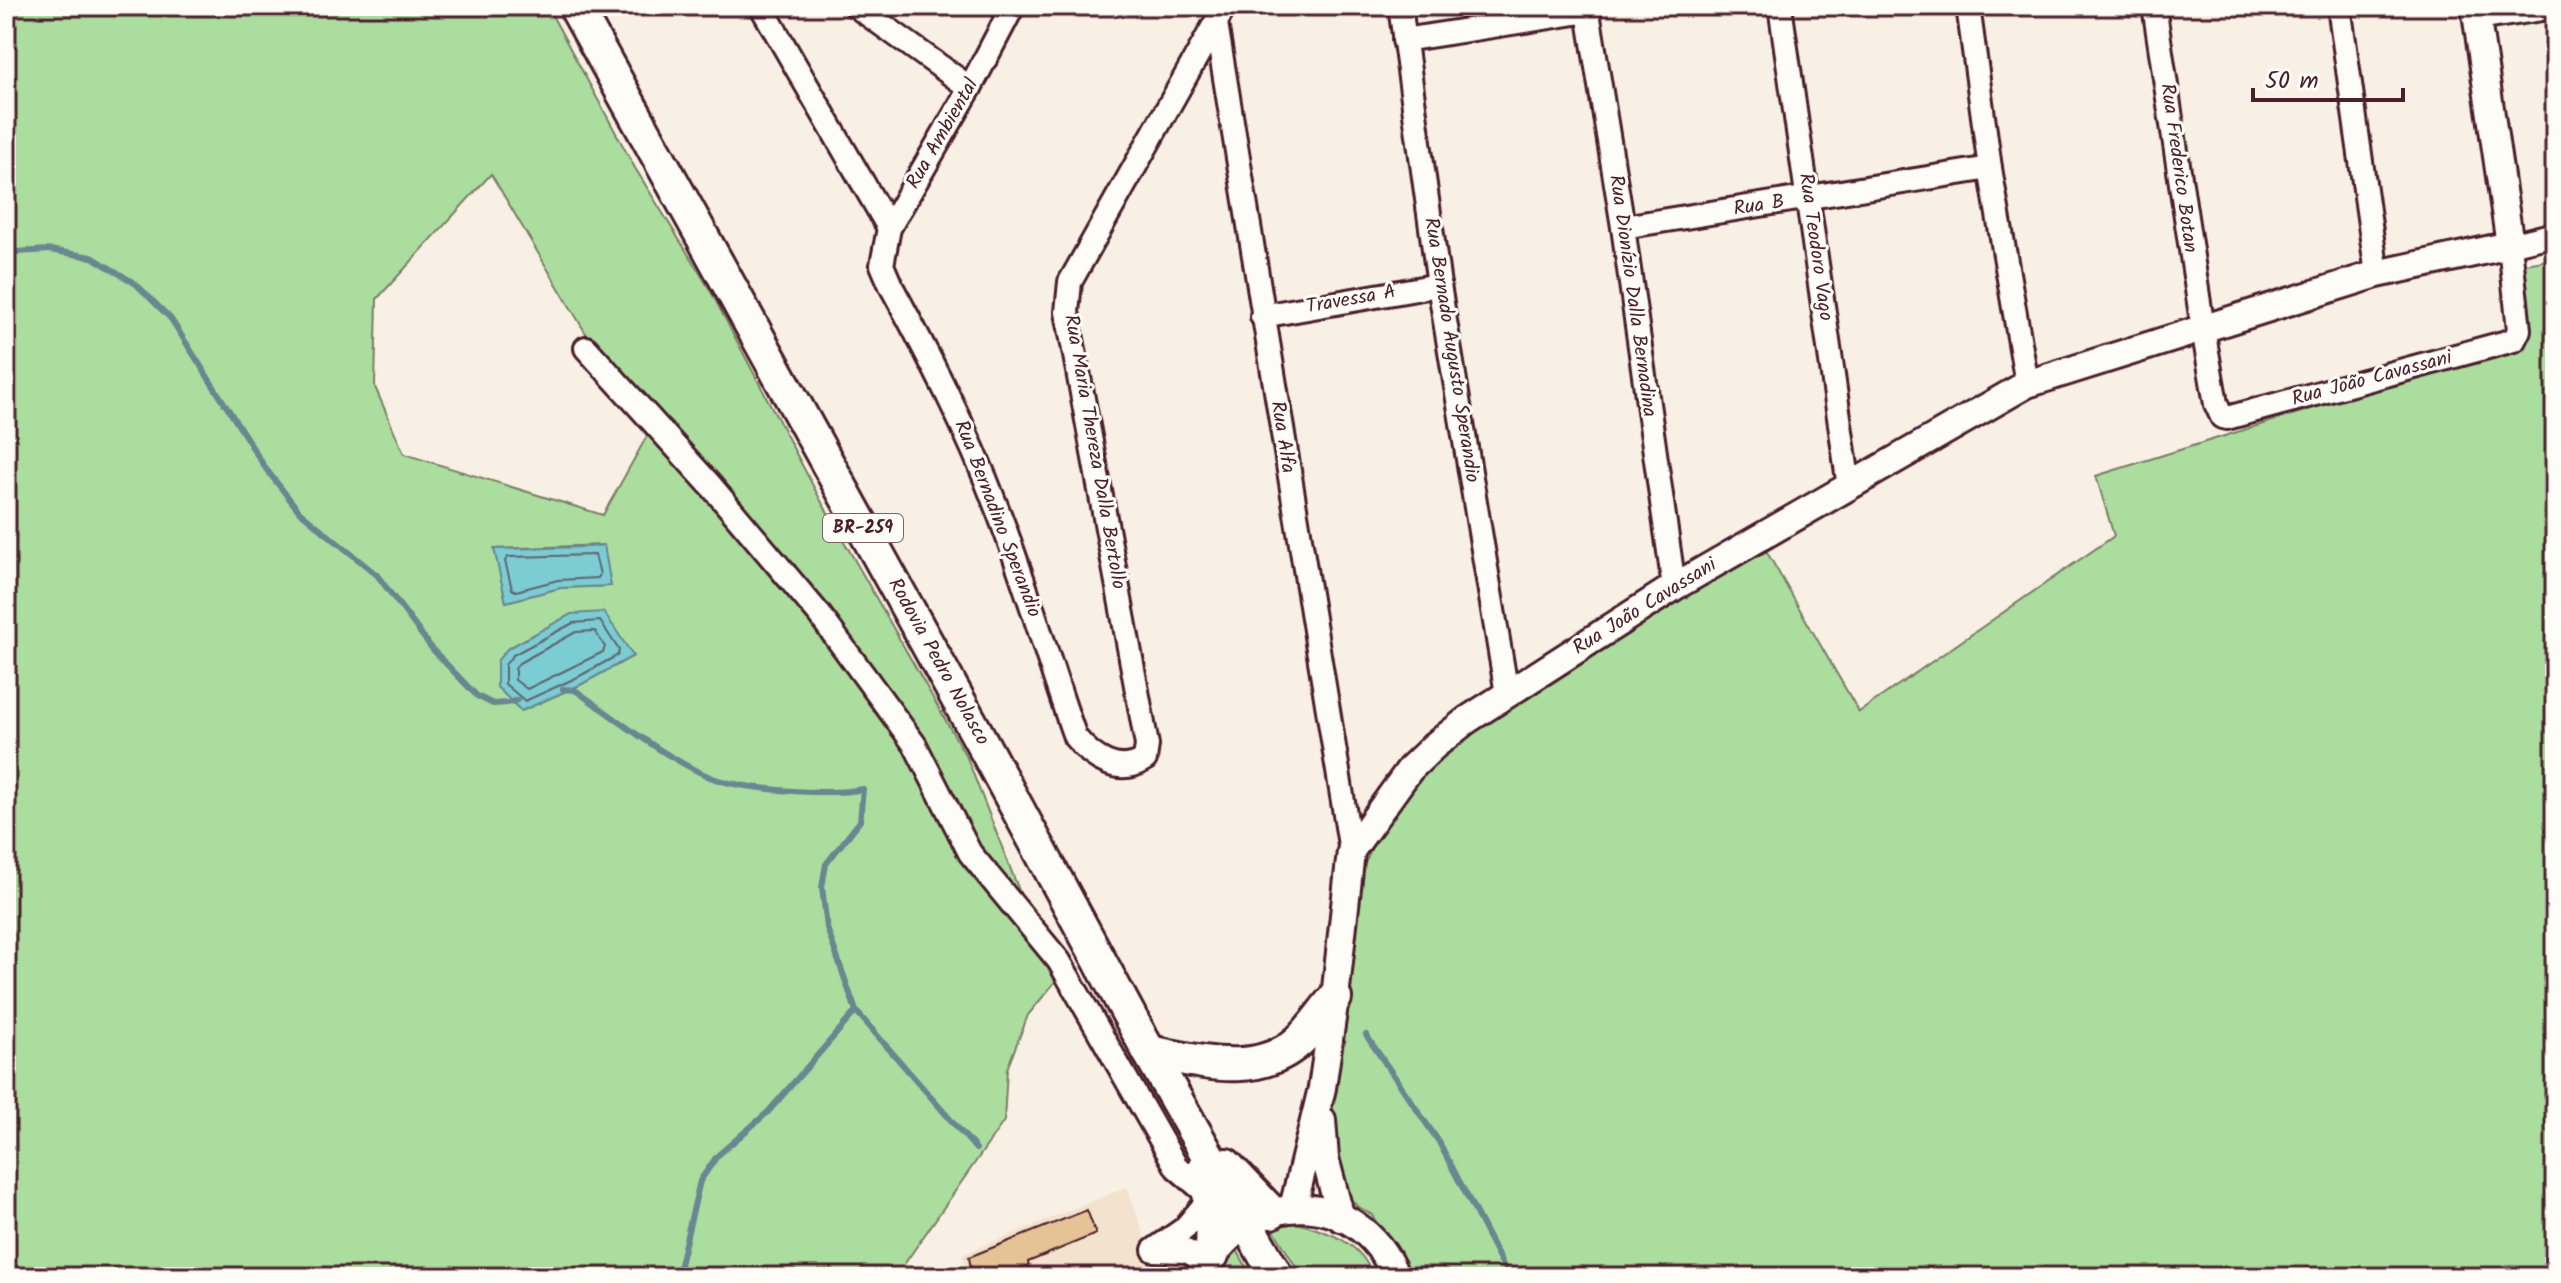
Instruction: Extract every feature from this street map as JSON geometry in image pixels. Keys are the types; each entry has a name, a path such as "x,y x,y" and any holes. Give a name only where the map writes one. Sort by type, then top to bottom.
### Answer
{"highway":[{"name":"Rodovia Pedro Nolasco","path":"575,6 1195,1135 1270,1214 1277,1277"},
{"path":"1149,1052 1229,1065 1255,1063 1283,1052 1299,1041 1335,998"},
{"path":"1195,1135 1211,1197 1207,1265"}],"main road":[{"path":"2476,13 2510,245"},
{"name":"Rua João Cavassani","path":"1322,1088 1351,851 1410,769 1445,737 1674,587 2027,384 2377,274 2510,245"},
{"path":"1207,1265 1270,1214 1322,1088"},
{"path":"1322,1088 1325,1158 1341,1218"},
{"path":"1270,1214 1318,1210 1341,1218 1373,1240 1389,1261 1396,1277"}],"street":[{"path":"761,6 889,228"},
{"path":"856,6 970,88"},
{"name":"Rua Ambiental","path":"882,265 889,228 970,88 1013,6"},
{"name":"Rua Bernado Augusto Sperandio","path":"1400,6 1439,285 1507,694"},
{"name":"Rua Teodoro Vago","path":"1780,6 1849,487"},
{"path":"1968,6 1990,168 2027,384"},
{"name":"Rua Frederico Botan","path":"2154,6 2203,329"},
{"path":"2339,6 2377,274"},
{"path":"2476,13 2555,7"},
{"path":"1404,40 1588,8"},
{"name":"Rua Dionízio Dalla Bernadina","path":"1588,8 1623,227 1674,587"},
{"name":"Rua Alfa","path":"1221,15 1262,316 1351,851"},
{"name":"Rua Maria Thereza Dalla Bertollo","path":"1075,737 1099,761 1129,767 1145,759 1147,745 1067,312 1070,282 1221,15"},
{"name":"Rua B","path":"1623,227 1990,168"},
{"name":"Rua João Cavassani","path":"2203,329 2218,413 2227,418 2499,345 2514,340 2519,334 2510,245 2555,234"},
{"name":"Rua Bernadino Sperandio","path":"882,265 956,410 981,467 1075,737"},
{"name":"Travessa A","path":"1262,316 1439,285"},
{"path":"586,348 721,497 819,614 915,745 970,853 1059,961 1177,1168 1211,1197 1184,1229 1154,1250 1186,1251 1207,1265"}],"shaded area":[{"path":"1127,1187 1159,1277 966,1277 963,1254"}],"green space":[{"path":"6,6 547,6 635,168 709,288 820,499 967,758 1055,982 1028,1015 1007,1069 1004,1121 903,1266 905,1277 6,1277","holes":["491,174 647,436 603,515 404,454 375,387 377,299","603,545 610,586 560,588 506,602 495,549","571,615 632,657 582,684 521,711 507,649"]},
{"path":"2555,259 2555,1277 1404,1277 1396,1255 1372,1215 1357,1206 1339,1187 1327,1139 1331,1066 1355,887 1387,811 1425,761 1757,535 1859,712 2114,536 2096,476 2510,347 2501,268"},
{"path":"1297,1223 1321,1230 1353,1247 1368,1265 1373,1277 1302,1277 1272,1227"},
{"path":"1236,1248 1252,1277 1213,1277"}],"water":[{"path":"604,545 611,586 560,588 506,602 494,549"},
{"path":"604,612 633,656 582,684 521,711 497,687 497,661 507,649 571,614"}],"building":[{"path":"1087,1210 1096,1234 1028,1262 1030,1277 972,1277 969,1257"}],"waterway":[{"path":"6,256 17,252 49,250 92,257 136,284 171,319 266,469 299,511 377,575 433,650 477,696 493,704 517,700"},
{"path":"563,689 575,690 658,748 724,782 786,790 830,792 863,789 860,821 826,864 822,887 827,928 856,1011 976,1149"},
{"path":"677,1277 700,1181 717,1156 768,1112 856,1011"},
{"path":"1366,1035 1439,1142 1509,1277"}]}
